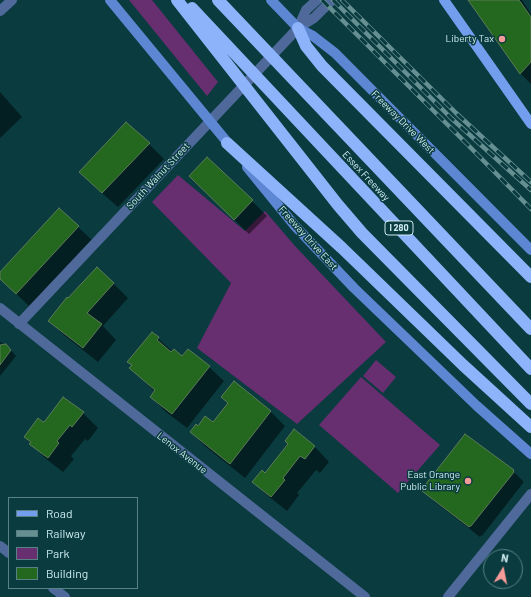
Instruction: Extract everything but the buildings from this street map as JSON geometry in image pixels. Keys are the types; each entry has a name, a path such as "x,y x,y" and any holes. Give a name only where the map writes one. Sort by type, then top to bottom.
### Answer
{"highway":[{"path":"177,0 338,205 362,233 531,404"},
{"name":"Essex Freeway","path":"185,0 531,368"},
{"name":"Essex Freeway","path":"218,0 531,329"},
{"path":"298,28 306,46 322,66 531,277"},
{"path":"227,143 342,248 458,360 531,426"}],"main road":[{"name":"Freeway Drive East","path":"110,0 295,226 349,282 461,391 531,454"},
{"name":"Freeway Drive West","path":"271,0 298,28 314,36 335,53 531,250"},
{"path":"444,0 531,124"}],"street":[{"path":"0,11 12,0"},
{"name":"South Walnut Street","path":"298,28 306,10 317,0"},
{"name":"South Walnut Street","path":"19,324 298,28 314,18 332,0"},
{"name":"Lenox Avenue","path":"0,308 365,597"},
{"path":"448,597 531,494"},
{"path":"0,546 8,552"},
{"path":"54,589 65,597"}],"green space":[{"path":"129,0 152,0 218,82 207,96"},
{"path":"178,175 245,231 265,211 295,246 386,342 297,424 197,348 231,283 152,202"},
{"path":"376,360 396,377 383,393 363,376"},
{"path":"361,377 440,445 398,493 319,425"}],"railway":[{"path":"322,0 531,209"},
{"path":"333,0 451,118 531,190"},
{"path":"342,0 456,113 531,182"}],"place":[{"name":"Liberty Tax","path":"502,39"},
{"name":"East Orange Public Library","path":"468,481"}]}
